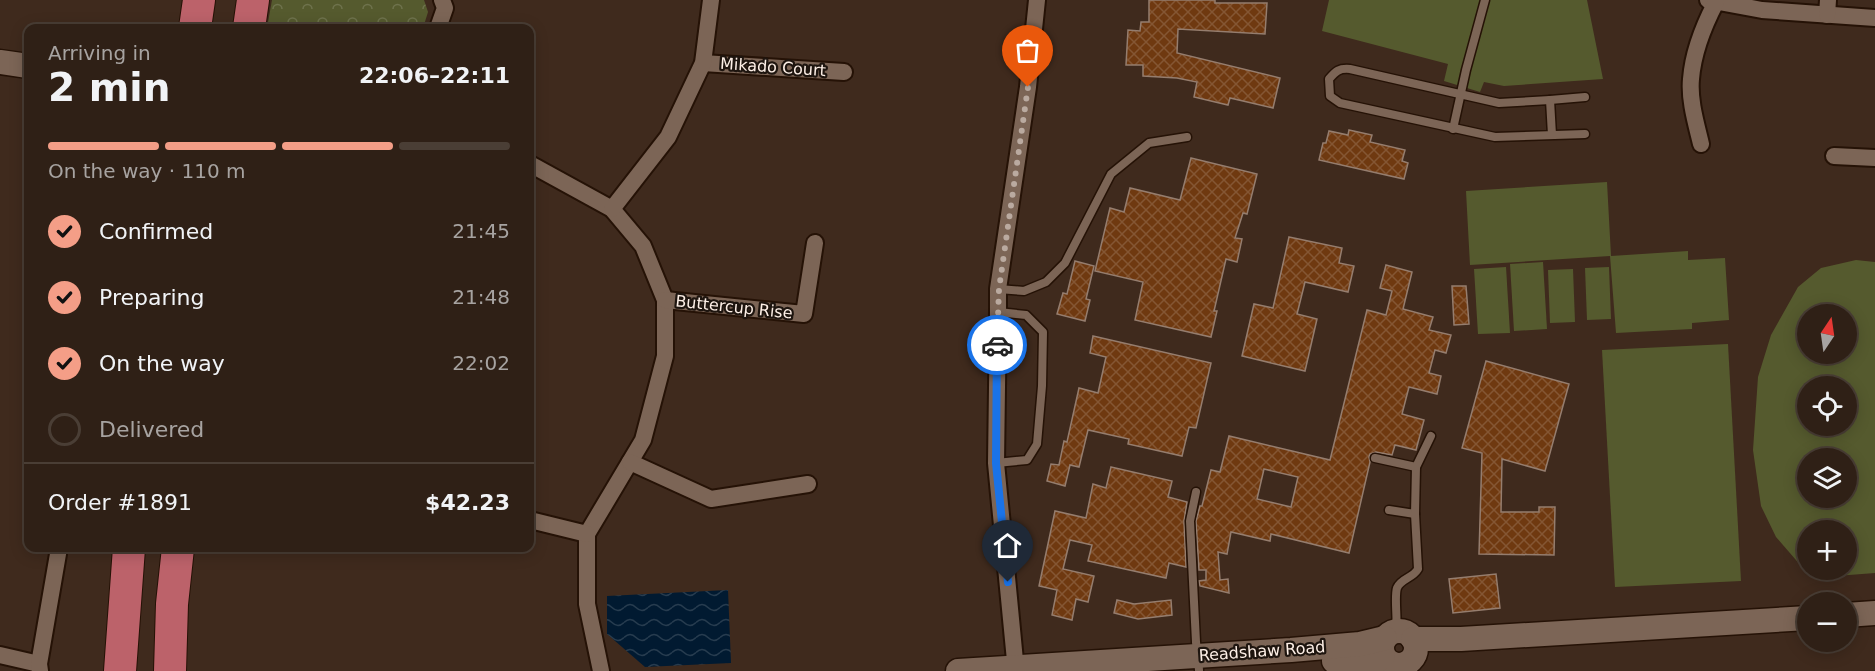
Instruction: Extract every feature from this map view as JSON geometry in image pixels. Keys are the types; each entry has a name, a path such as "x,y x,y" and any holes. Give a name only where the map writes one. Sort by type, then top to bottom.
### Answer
{"highway":[{"path":"250,24 253,0"},
{"path":"120,671 129,552"},
{"path":"170,671 172,604 178,552"}],"street":[{"path":"439,24 445,8 442,0"},
{"path":"612,209 668,137 703,63 711,0"},
{"path":"1016,669 996,463 998,312 999,289 1028,87 1037,0"},
{"path":"1701,144 1693,110 1691,79 1712,1 1762,10 1827,8 1875,18"},
{"path":"0,46 24,49"},
{"path":"0,62 24,65"},
{"name":"Mikado Court","path":"703,63 844,72"},
{"path":"1834,156 1875,158"},
{"path":"534,166 612,209 643,246 665,300 665,356 643,440 587,534 587,604 601,671"},
{"name":"Buttercup Rise","path":"665,300 804,314 815,243"},
{"path":"630,462 711,499 808,484"},
{"path":"534,521 587,534"},
{"path":"0,656 39,668 58,554"},
{"path":"1857,615 1875,614"},
{"name":"Readshaw Road","path":"958,671 1378,660 1461,639 1797,619"},
{"path":"1857,628 1875,627"},
{"name":"Readshaw Road","path":"1400,654 1427,656 1448,652 1552,648 1797,631"}],"lane":[{"path":"1453,129 1485,0"},
{"path":"1585,98 1498,103 1341,68 1329,79 1330,96 1340,103 1453,129 1495,137 1585,134"},
{"path":"1550,100 1552,135"},
{"path":"999,289 1024,291 1046,282 1065,263 1111,174 1149,143 1187,137"},
{"path":"996,463 1027,460 1037,444 1042,386 1043,332 1026,315 998,312"},
{"path":"1400,654 1397,588 1403,580 1414,576 1418,569 1415,514 1416,467 1431,436"},
{"path":"1376,458 1416,467"},
{"path":"1193,666 1190,521 1196,492"},
{"path":"1389,510 1415,514"}],"green space":[{"path":"272,0 424,0 428,12 424,24 268,24"},
{"path":"1329,0 1587,0 1603,79 1504,86 1484,82 1480,92 1444,81 1448,64 1322,31"},
{"path":"1607,182 1611,256 1688,251 1688,260 1725,258 1729,320 1692,323 1692,329 1616,333 1610,256 1470,265 1466,191"},
{"path":"1856,260 1875,262 1875,573 1857,574 1857,520 1797,520 1797,561 1776,537 1761,506 1753,450 1758,377 1771,335 1798,287 1821,268"},
{"path":"1543,262 1547,329 1514,331 1510,264"},
{"path":"1506,267 1510,333 1478,334 1474,269"},
{"path":"1609,267 1611,319 1587,320 1585,268"},
{"path":"1573,269 1575,322 1550,323 1548,270"},
{"path":"1728,344 1741,581 1615,587 1602,350"}],"water":[{"path":"728,590 731,663 645,667 607,634 607,596"}],"building":[{"path":"1149,0 1267,3 1265,34 1178,29 1177,53 1280,78 1273,108 1230,98 1228,105 1194,97 1197,82 1143,76 1143,65 1126,65 1128,30 1140,31 1141,22 1149,22"},
{"path":"1349,130 1372,135 1370,142 1405,150 1402,161 1408,163 1404,179 1319,160 1329,131 1348,135"},
{"path":"1191,158 1257,174 1247,214 1243,213 1235,238 1242,239 1237,262 1226,259 1214,311 1217,311 1211,337 1135,320 1143,282 1095,271 1110,208 1124,212 1130,188 1180,200"},
{"path":"1289,237 1342,248 1339,263 1354,266 1348,292 1305,282 1297,314 1317,319 1305,371 1242,356 1254,304 1273,308"},
{"path":"1075,261 1094,266 1086,299 1090,300 1085,321 1057,314 1063,293 1067,294"},
{"path":"1386,265 1412,272 1403,309 1433,317 1429,330 1451,335 1446,353 1435,350 1429,373 1441,376 1437,394 1409,387 1402,414 1424,420 1416,450 1395,445 1392,455 1376,452 1370,454 1349,553 1271,534 1270,541 1231,532 1227,554 1218,552 1220,580 1228,579 1229,593 1200,586 1199,581 1206,580 1206,570 1199,570 1196,521 1211,470 1220,472 1229,436 1330,460 1367,310 1386,315 1392,291 1380,288","holes":["1264,469 1298,477 1291,507 1257,499"]},
{"path":"1452,286 1466,286 1469,324 1454,325"},
{"path":"1093,336 1211,363 1196,428 1189,427 1182,456 1128,444 1129,439 1088,430 1079,467 1070,465 1065,486 1047,481 1051,464 1059,465 1064,441 1067,442 1079,388 1098,393 1106,357 1090,353"},
{"path":"1486,361 1569,384 1545,471 1502,459 1501,512 1539,512 1539,507 1555,507 1554,555 1479,554 1482,453 1462,448"},
{"path":"1111,467 1172,481 1168,497 1187,502 1184,521 1186,567 1169,563 1166,578 1088,561 1092,545 1070,540 1063,569 1094,576 1088,602 1076,599 1072,620 1052,615 1057,590 1039,586 1055,511 1086,518 1093,484 1106,488"},
{"path":"1496,574 1500,608 1453,613 1449,579"},
{"path":"1117,600 1134,604 1171,600 1172,615 1138,619 1114,613"}],"way so far":[{"path":"997,345 999,289 1028,87"}],"route":[{"path":"997,345 996,463 1008,582"}]}
